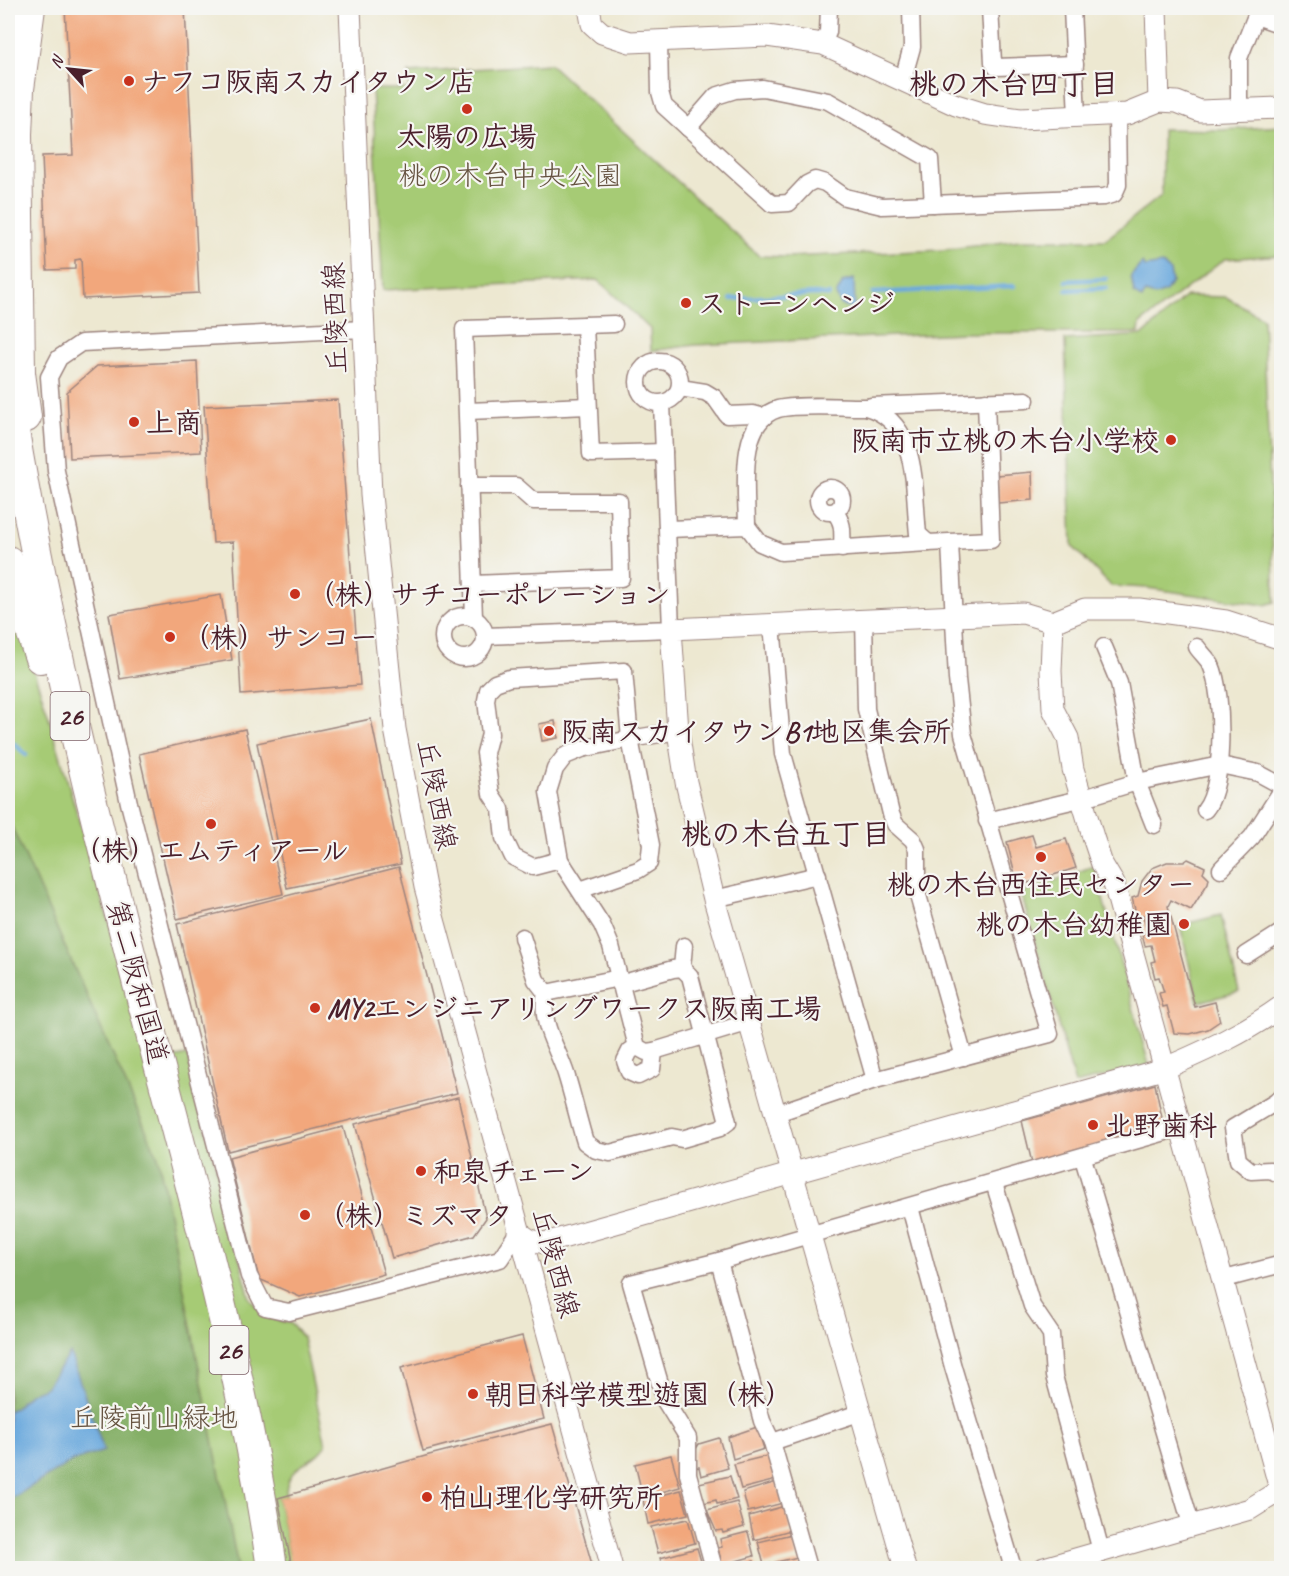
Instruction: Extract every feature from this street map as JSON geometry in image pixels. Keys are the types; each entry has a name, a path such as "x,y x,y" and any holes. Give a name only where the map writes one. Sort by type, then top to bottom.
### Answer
{"highway":[{"name":"26","path":"25,504 29,442 20,373 16,145 19,88 30,8"},
{"name":"第二阪和国道","path":"8,394 25,504 61,680 123,927 198,1208 261,1492 272,1569"},
{"name":"26","path":"8,561 50,687 123,927"}],"street":[{"name":"丘陵西線","path":"350,8 371,495 395,729 425,887 612,1569"},
{"path":"589,8 592,24 602,33 630,42 767,36 823,44 956,105 985,114 1020,119 1117,115 1127,114 1159,101 1177,102 1200,111 1281,108"},
{"path":"823,44 828,32 829,8"},
{"path":"903,79 912,47 911,8"},
{"path":"990,8 993,62 996,67 1075,64"},
{"path":"1072,8 1077,117"},
{"path":"1156,8 1159,101"},
{"path":"1239,110 1239,58 1257,12 1281,25"},
{"path":"659,40 660,92 664,106 772,204 789,203 807,184 815,180 825,183 845,197 882,206 1104,197 1114,194 1118,185 1117,115"},
{"path":"688,128 716,96 735,90 763,88 828,101 930,159 933,204"},
{"path":"474,618 464,329 614,324"},
{"path":"585,325 591,454 664,452"},
{"path":"364,330 81,343 59,358 49,377 56,471 129,803 249,1276 265,1307 289,1311 500,1259 518,1232 530,1240 545,1243 1163,1069 1217,1046 1252,1027 1281,1006"},
{"path":"656,361 670,363 679,373 680,388 672,400 662,404 650,401 640,391 638,380 643,368 656,361"},
{"path":"680,388 705,392 715,398 727,415 753,414 764,417"},
{"path":"986,401 991,540 781,552 760,543 747,526 747,450 752,432 764,417 777,409 986,401 1026,400"},
{"path":"662,404 671,628 678,731 686,782 714,899 794,1172 859,1413 905,1569"},
{"path":"468,411 588,406"},
{"path":"866,406 878,410 897,426 909,447 918,534 928,543"},
{"path":"469,486 516,486 533,501 619,501 621,578 473,584"},
{"path":"834,512 843,526 842,549"},
{"path":"668,529 747,526"},
{"path":"777,1113 876,1080 1050,1034 963,734 953,614 950,543"},
{"path":"486,636 953,614 1023,613 1053,622 1085,609 1139,609 1226,621 1281,639"},
{"path":"458,616 474,618 484,628 486,636 481,651 468,658 456,657 447,651 443,635 446,626 458,616"},
{"path":"864,619 866,709 891,814 895,824 913,840 917,849 917,892 964,1057"},
{"path":"1044,1569 1191,1524 1250,1509 1281,1489 1179,1128 1114,884 1102,864 1084,798 1073,769 1068,738 1053,710 1051,671 1053,622"},
{"path":"772,624 783,754 876,1080"},
{"path":"1104,647 1119,683 1137,782 1154,825"},
{"path":"1197,647 1211,665 1217,692 1220,765 1215,791 1204,810"},
{"path":"560,860 533,867 519,862 513,857 504,838 501,809 491,794 486,753 490,734 486,700 488,690 495,683 509,678 624,671 630,739 651,845 649,863 638,870 580,890"},
{"path":"678,731 582,749 565,756 555,769 548,792 560,860 580,890 611,946 637,1047 646,1052 654,1051 750,1022"},
{"path":"987,821 1084,798 1137,782 1220,765 1258,773 1281,788 1252,837 1221,868"},
{"path":"714,899 818,875"},
{"path":"1246,955 1281,932"},
{"path":"522,937 536,980 546,993 544,1015 549,1035 562,1062 585,1142 596,1150 610,1153 672,1137 682,1140 720,1128 728,1122 690,976 682,968"},
{"path":"682,968 684,946"},
{"path":"546,993 682,968"},
{"path":"637,1047 630,1051 625,1061 629,1072 638,1076 644,1076 652,1069 654,1051"},
{"path":"1281,1096 1276,1102 1233,1128 1238,1160 1251,1171 1270,1170 1281,1175"},
{"path":"714,1569 688,1474 688,1438 665,1401 631,1283 719,1262 811,1233 1083,1158 1179,1128"},
{"path":"1083,1158 1191,1524"},
{"path":"994,1183 1032,1306 1051,1334 1054,1376 1101,1551"},
{"path":"910,1207 953,1367 1013,1569"},
{"path":"719,1262 762,1421 772,1442 808,1569"},
{"path":"1221,1280 1281,1264"},
{"path":"772,1442 859,1413"}],"green space":[{"name":"桃の木台中央公園","path":"550,64 759,256 787,257 942,250 1020,240 1105,240 1162,195 1162,129 1220,130 1281,126 1281,255 1225,259 1140,324 1139,333 964,333 695,345 651,351 650,329 598,280 383,290 372,89 409,89 409,73"},
{"name":"阪南市立桃の木台小学校","path":"1186,296 1226,297 1263,318 1275,602 1265,605 1147,588 1111,586 1072,546 1065,340 1143,335"},
{"name":"丘陵前山緑地","path":"8,593 48,714 150,1063 187,1055 250,1299 267,1316 290,1323 303,1338 326,1445 321,1452 295,1471 287,1485 286,1496 278,1498 292,1568 8,1568"},
{"name":"丘陵前山緑地","path":"8,818 158,1157 238,1568 8,1568"},
{"path":"1096,865 1096,874 1149,1065 1075,1084 1021,893"},
{"path":"1221,915 1239,992 1198,1002 1180,925"}],"water":[{"path":"1142,263 1145,267 1162,264 1170,271 1172,282 1166,292 1155,296 1145,293 1142,299 1134,293 1131,276"},
{"path":"854,279 855,309 841,305 836,295 843,282"},
{"path":"70,1353 104,1451 70,1462 8,1501 8,1411 15,1408 29,1394 45,1388"}],"building":[{"name":"ナフコ阪南スカイタウン店","path":"65,8 185,8 199,293 83,299 81,259 75,260 75,269 47,270 42,156 73,155"},
{"name":"上商","path":"197,361 201,452 70,458 67,392 97,366"},
{"name":"（株）サチコーポレーション","path":"338,400 360,685 241,695 233,542 213,543 204,406"},
{"path":"1032,472 1033,500 998,503 997,475"},
{"name":"（株）サンコー","path":"221,595 232,660 120,679 109,614"},
{"path":"371,719 401,864 287,888 257,743"},
{"name":"阪南スカイタウンB1地区集会所","path":"555,721 558,738 542,741 539,724"},
{"name":"（株）エムティアール","path":"245,729 283,894 177,919 139,754"},
{"name":"桃の木台西住民センター","path":"1032,835 1036,847 1066,839 1076,868 1018,886 1007,842"},
{"path":"1188,859 1205,867 1203,872 1209,878 1208,883 1191,910 1171,900 1168,906 1195,1007 1215,1002 1220,1021 1208,1029 1190,1034 1174,1033 1167,1006 1163,1007 1159,993 1164,992 1159,977 1155,978 1151,962 1155,961 1151,945 1145,946 1142,934 1147,932 1143,915 1137,917 1132,898 1138,896 1142,881 1152,868 1167,862 1184,862"},
{"name":"MY2エンジニアリングワークス阪南工場","path":"399,867 457,1093 228,1151 177,924"},
{"name":"北野歯科","path":"1155,1084 1164,1128 1032,1163 1022,1121"},
{"name":"和泉チェーン","path":"458,1097 486,1218 474,1235 392,1258 355,1124"},
{"name":"（株）ミズマタ","path":"343,1127 384,1274 300,1297 259,1279 229,1157"},
{"name":"朝日科学模型遊園（株）","path":"522,1336 544,1419 423,1451 401,1368"},
{"name":"柏山理化学研究所","path":"552,1424 593,1568 292,1568 278,1498 429,1455"},
{"path":"757,1427 764,1449 733,1459 728,1437"},
{"path":"719,1438 728,1468 701,1476 699,1467 694,1468 693,1454 699,1444"},
{"path":"671,1455 680,1487 643,1497 635,1464"},
{"path":"771,1455 776,1480 741,1489 734,1464"},
{"path":"730,1476 737,1499 717,1504 716,1500 704,1503 699,1483"},
{"path":"777,1482 783,1503 748,1512 743,1492"},
{"path":"681,1490 688,1514 648,1524 643,1500"},
{"path":"737,1502 744,1527 723,1533 722,1530 716,1531 707,1510"},
{"path":"785,1506 791,1530 754,1540 749,1516"},
{"path":"688,1519 695,1543 658,1553 651,1527"},
{"path":"748,1532 754,1556 722,1565 718,1548 722,1547 720,1539"},
{"path":"792,1534 798,1557 764,1565 758,1542"},
{"path":"697,1548 703,1568 663,1568 660,1558"},
{"path":"754,1561 756,1568 731,1568"},
{"path":"800,1562 801,1568 775,1568"}],"waterway":[{"path":"1066,281 1106,279"},
{"path":"873,293 1014,286"},
{"path":"1066,290 1106,288"},
{"path":"731,299 829,295"},
{"path":"8,745 15,744 26,755"},
{"path":"8,770 8,777"}],"place":[{"name":"ナフコ阪南スカイタウン店","path":"129,81"},
{"name":"太陽の広場","path":"467,109"},
{"name":"ストーンヘンジ","path":"686,303"},
{"name":"上商","path":"134,422"},
{"name":"阪南市立桃の木台小学校","path":"1171,440"},
{"name":"（株）サチコーポレーション","path":"295,594"},
{"name":"（株）サンコー","path":"170,637"},
{"name":"阪南スカイタウンB1地区集会所","path":"549,731"},
{"name":"（株）エムティアール","path":"211,824"},
{"name":"桃の木台西住民センター","path":"1041,857"},
{"name":"桃の木台幼稚園","path":"1184,924"},
{"name":"MY2エンジニアリングワークス阪南工場","path":"315,1008"},
{"name":"北野歯科","path":"1093,1125"},
{"name":"和泉チェーン","path":"421,1171"},
{"name":"（株）ミズマタ","path":"305,1215"},
{"name":"朝日科学模型遊園（株）","path":"473,1394"},
{"name":"柏山理化学研究所","path":"427,1497"}],"district":[{"name":"桃の木台四丁目","path":"1014,84"},
{"name":"桃の木台五丁目","path":"786,834"}]}
